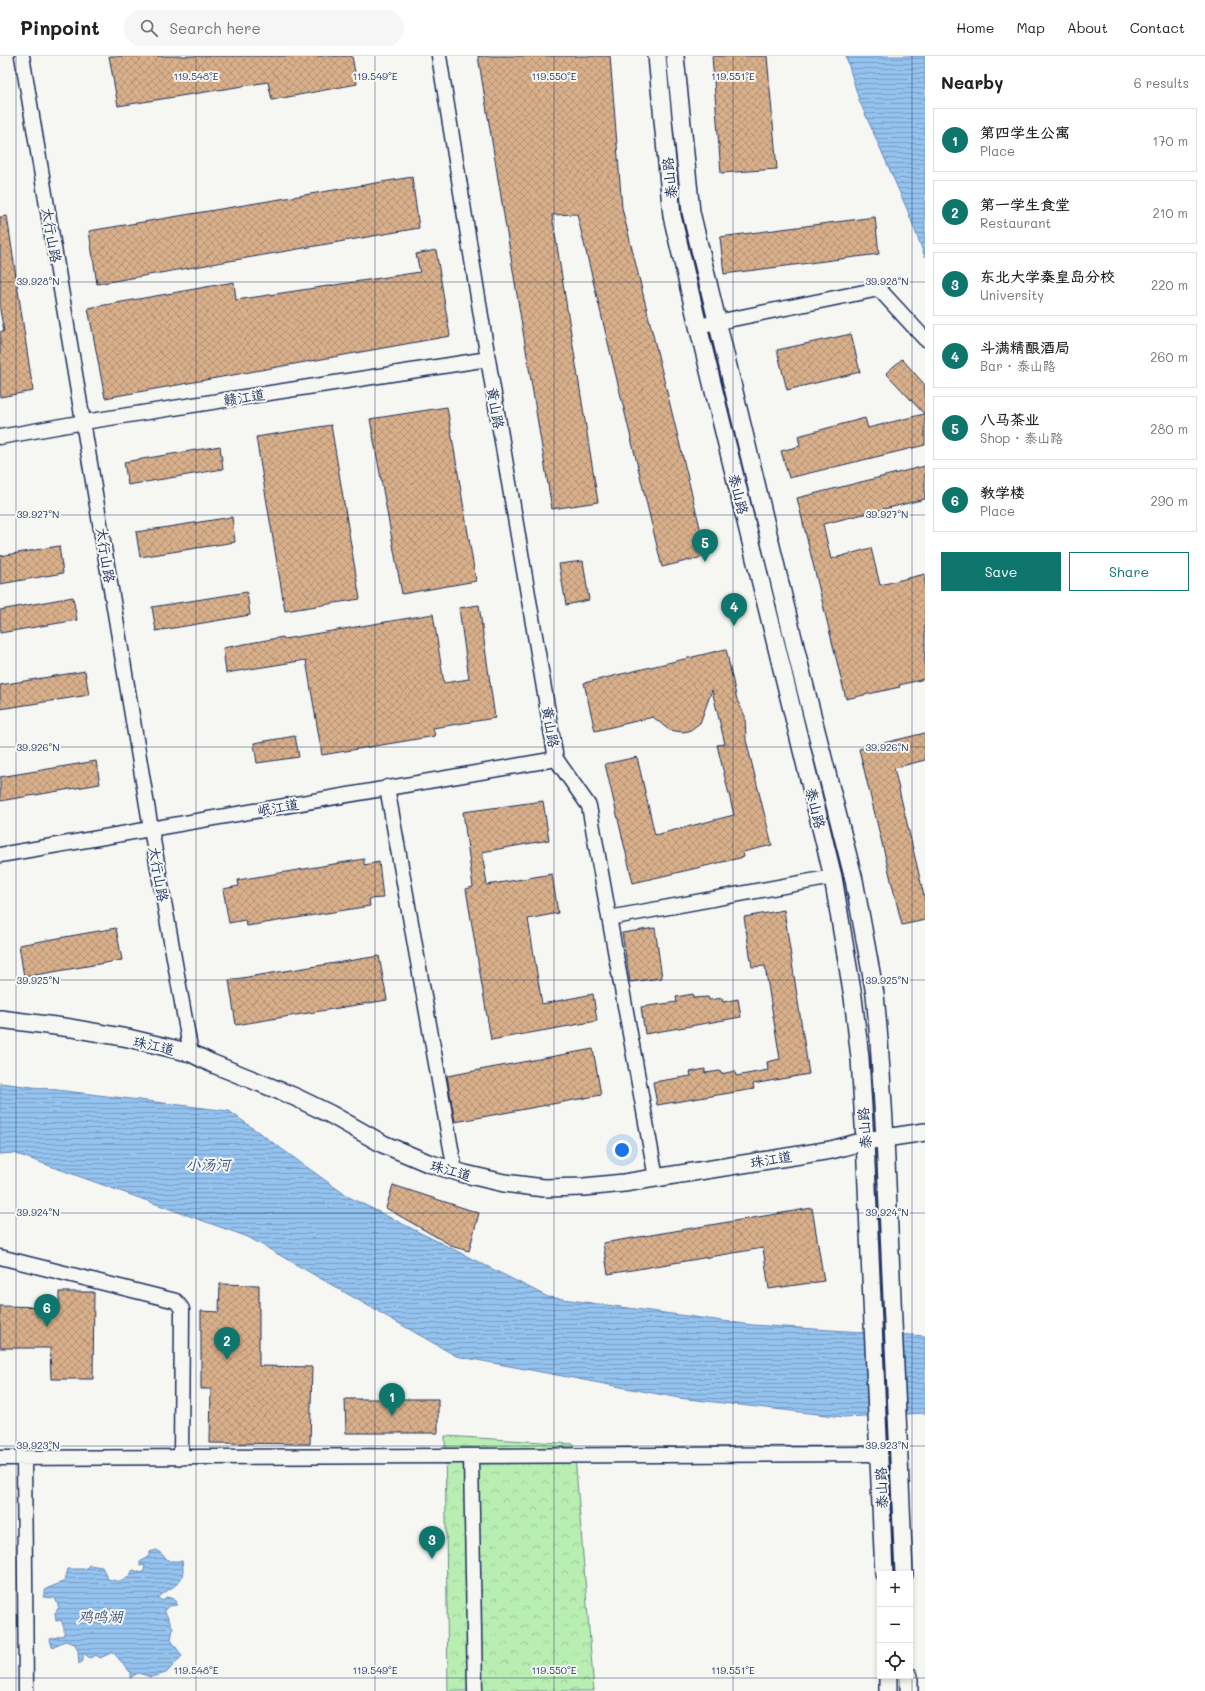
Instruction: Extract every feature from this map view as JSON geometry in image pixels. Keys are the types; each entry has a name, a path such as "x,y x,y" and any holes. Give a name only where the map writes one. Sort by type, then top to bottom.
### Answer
{"street":[{"name":"太行山路","path":"22,56 151,829 191,1053"},
{"name":"黄山路","path":"439,56 488,359 556,759"},
{"name":"泰山路","path":"657,56 672,216 833,877 853,998 860,1058 865,1141 884,1571"},
{"path":"675,56 691,212 800,667 854,880 875,994 885,1138 904,1571"},
{"path":"698,326 879,290 925,338"},
{"name":"赣江道","path":"0,437 84,422 488,359"},
{"path":"556,759 589,806 656,1178"},
{"name":"岷江道","path":"0,855 556,759"},
{"path":"387,787 455,1171"},
{"path":"609,918 833,877"},
{"name":"珠江道","path":"0,1019 71,1028 128,1038 191,1053 210,1063 295,1097 330,1114 382,1144 428,1163 455,1171 504,1182 544,1188 584,1187 656,1178 831,1150 865,1141 925,1132"},
{"path":"0,1257 176,1300 182,1309 182,1458"},
{"path":"0,1458 879,1454"},
{"path":"471,1457 475,1691"},
{"path":"24,1458 26,1691"},
{"path":"888,1679 888,1691"},
{"path":"909,1679 909,1691"}],"green space":[{"path":"445,1436 574,1444 594,1691 448,1691"}],"water":[{"path":"846,56 925,56 925,257 907,209 859,100"},
{"name":"小汤河","path":"0,1083 229,1111 347,1196 548,1297 752,1325 925,1336 925,1413 844,1417 679,1398 456,1356 248,1237 14,1153 0,1154"},
{"name":"鸡鸣湖","path":"157,1550 169,1561 182,1561 183,1569 180,1580 177,1584 158,1598 163,1601 166,1597 174,1599 177,1605 169,1606 164,1610 173,1628 171,1640 182,1656 166,1673 151,1677 138,1673 130,1678 130,1672 113,1652 100,1658 96,1655 90,1658 83,1653 83,1661 79,1664 78,1651 75,1644 65,1641 52,1647 50,1639 64,1635 64,1628 61,1620 56,1621 55,1613 59,1607 55,1598 43,1597 46,1589 65,1581 68,1569 86,1569 89,1565 102,1567 108,1579 116,1581 123,1580 128,1577 133,1570 142,1573 145,1565 140,1566 140,1562 149,1556 149,1552"}],"building":[{"path":"109,56 352,56 357,84 272,100 268,82 118,106"},
{"path":"478,56 610,56 622,208 707,556 662,567 577,214 552,215 598,502 552,509"},
{"path":"712,56 767,56 777,169 721,173"},
{"path":"412,177 419,228 97,284 89,231"},
{"path":"7,216 33,391 0,397 0,332 4,331 0,310 0,217"},
{"path":"875,217 879,254 724,274 720,237"},
{"path":"436,250 450,336 105,398 88,308 234,282 236,300 420,272 416,254"},
{"path":"851,334 860,372 787,390 777,350"},
{"path":"902,359 925,385 925,445 789,478 781,451 800,446 798,436 865,418 868,428 924,414 886,373"},
{"path":"447,407 476,581 402,594 370,419"},
{"path":"331,425 360,599 285,611 256,437"},
{"path":"220,446 223,469 128,485 124,462"},
{"path":"925,466 925,499 823,524 831,559 871,548 880,585 925,574 925,679 899,685 900,687 846,699 797,498"},
{"path":"232,517 235,542 140,557 136,532"},
{"path":"59,546 63,573 0,584 0,556"},
{"path":"583,561 589,600 566,605 559,564"},
{"path":"247,592 250,615 156,631 152,607"},
{"path":"73,597 77,620 0,633 0,610"},
{"path":"479,605 495,718 433,728 435,736 322,755 306,660 226,673 223,648 283,637 284,639 433,614 444,683 469,679 459,608"},
{"path":"726,649 737,700 745,716 746,740 772,845 743,852 744,857 633,883 605,764 637,757 655,835 734,815 717,745 725,744 712,690 700,723 689,731 682,732 669,730 653,717 595,731 584,683"},
{"path":"85,671 89,695 0,709 0,685"},
{"path":"925,733 925,760 894,768 925,900 925,920 902,925 859,749"},
{"path":"295,736 299,757 257,763 254,743"},
{"path":"96,761 100,784 0,801 0,777"},
{"path":"543,801 549,840 482,852 487,885 552,874 558,913 528,919 542,1004 593,994 597,1021 491,1040 466,889 473,887 463,812"},
{"path":"364,859 364,865 379,862 383,898 369,899 370,906 247,926 245,920 229,923 223,889 239,886 238,880"},
{"path":"784,910 809,1074 753,1084 754,1089 657,1105 653,1082 691,1076 690,1072 705,1069 705,1073 720,1071 721,1074 735,1071 736,1076 768,1070 767,1062 780,1059 765,966 752,967 744,917"},
{"path":"116,928 122,960 24,977 19,945"},
{"path":"655,928 662,978 630,982 622,933"},
{"path":"379,956 387,1000 236,1025 229,980"},
{"path":"693,994 693,998 708,997 709,1000 722,998 723,1002 738,999 741,1017 645,1034 641,1007 677,1002 676,997"},
{"path":"593,1049 601,1095 455,1122 447,1076"},
{"path":"393,1185 479,1213 469,1251 454,1247 386,1208"},
{"path":"812,1208 824,1281 769,1289 763,1248 608,1274 603,1243"},
{"path":"220,1284 259,1285 259,1366 312,1367 310,1444 210,1443 211,1389 201,1389 201,1311 219,1312"},
{"path":"59,1292 94,1292 93,1379 51,1379 50,1348 0,1348 0,1306 59,1307"},
{"path":"345,1399 438,1399 438,1433 346,1433"}],"place":[{"name":"八马茶业","path":"705,562"},
{"name":"斗满精酿酒局","path":"734,626"},
{"name":"教学楼","path":"47,1327"},
{"name":"第一学生食堂","path":"227,1360"},
{"name":"第四学生公寓","path":"392,1416"},
{"name":"东北大学秦皇岛分校","path":"432,1559"}]}
